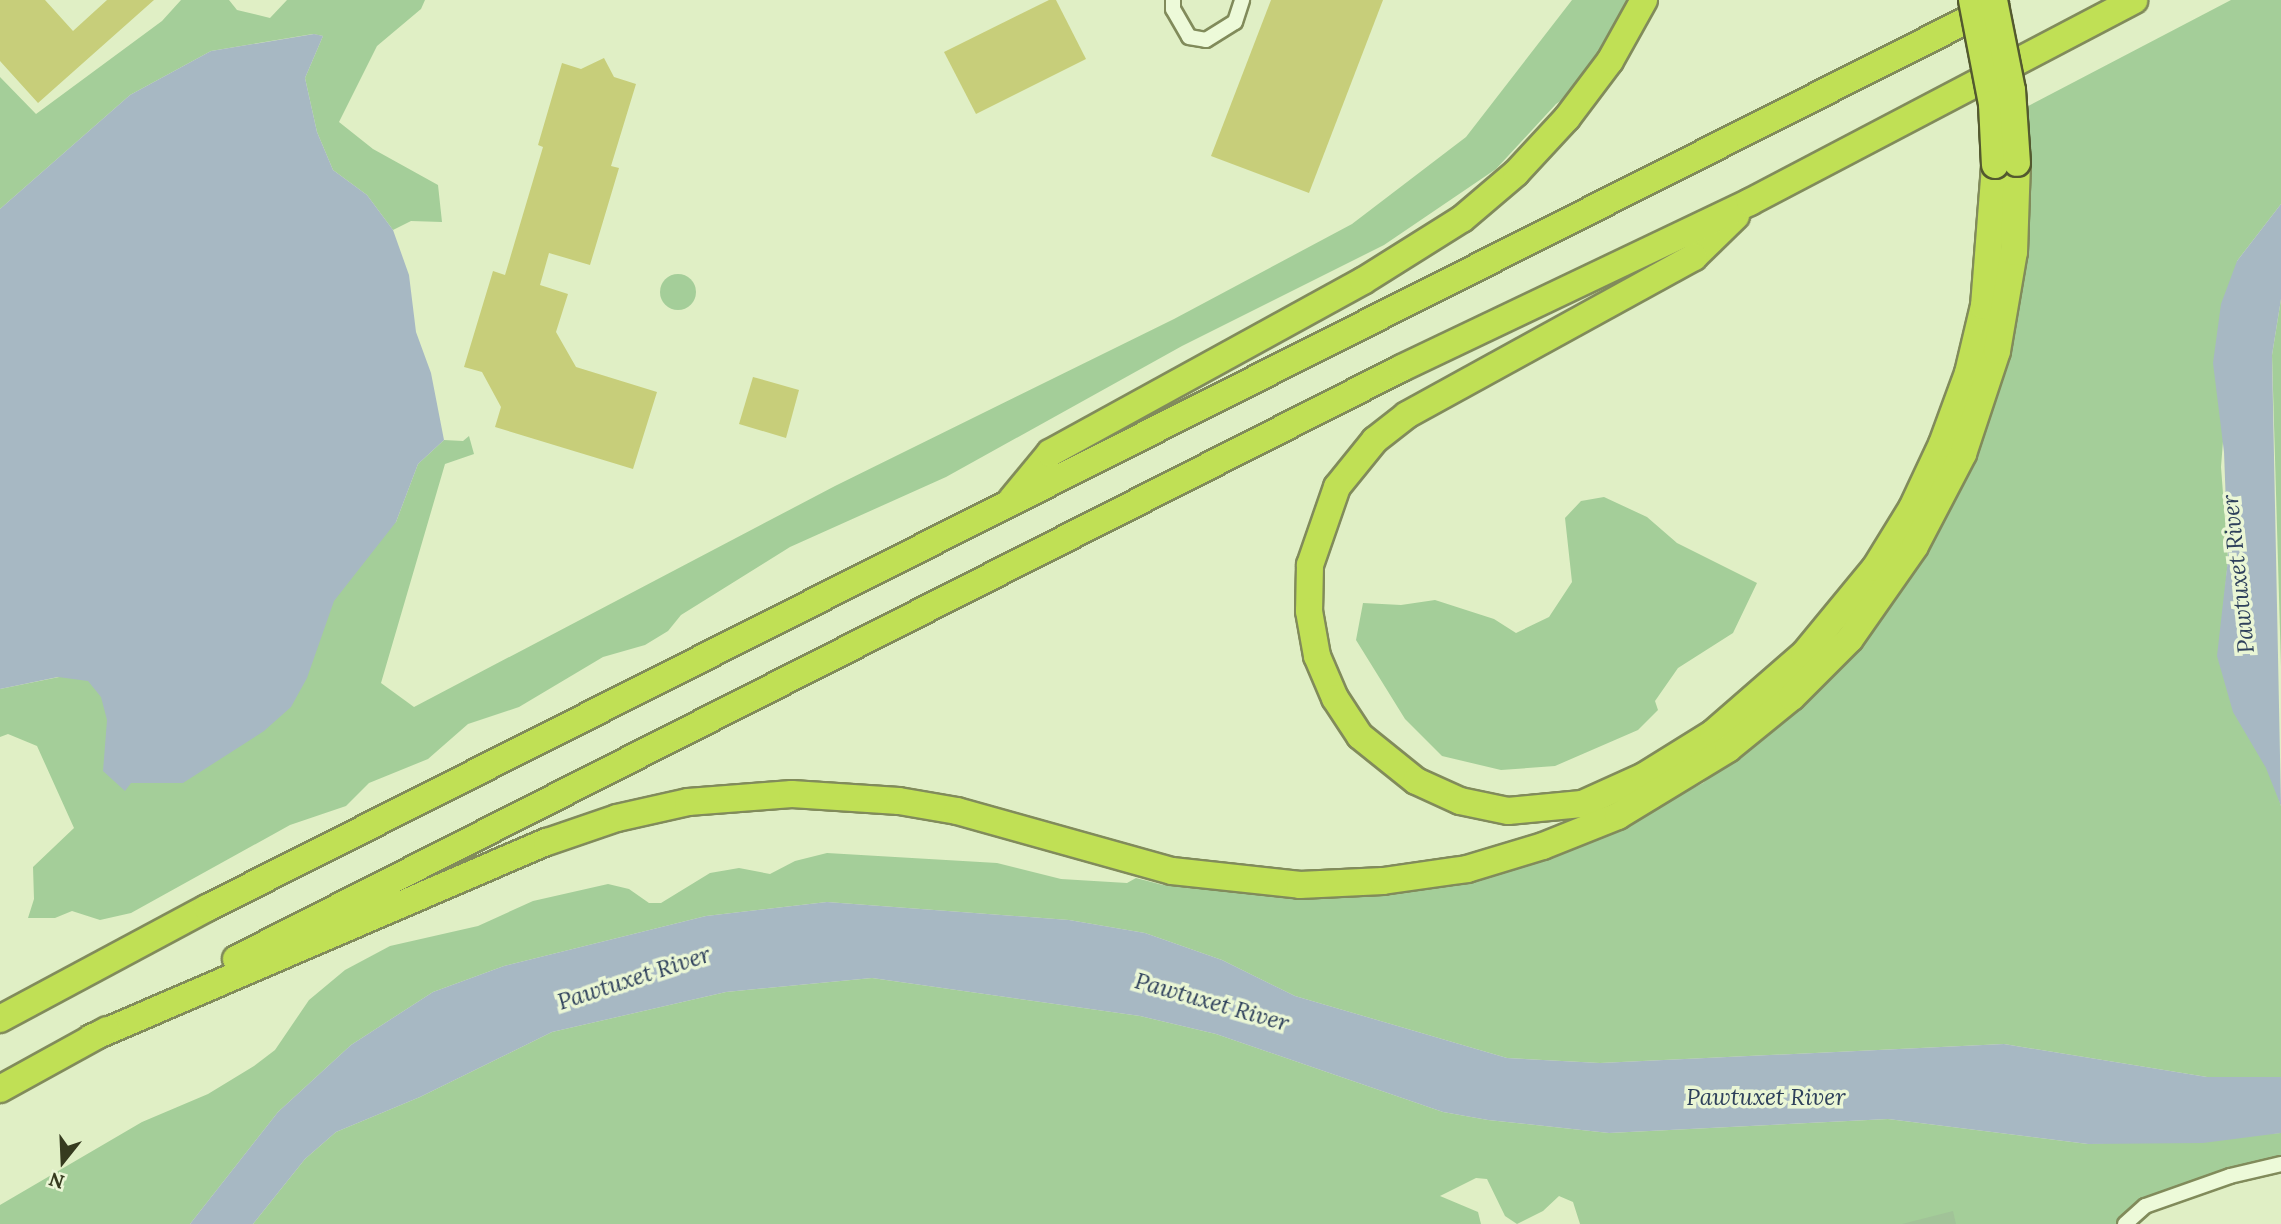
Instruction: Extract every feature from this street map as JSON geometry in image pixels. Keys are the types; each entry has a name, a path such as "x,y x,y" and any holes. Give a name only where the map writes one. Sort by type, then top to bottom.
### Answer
{"highway":[{"path":"1003,509 1050,453 1374,275 1462,219 1516,173 1567,118 1610,61 1644,0"},
{"path":"91,1038 547,842 617,818 688,802 792,794 899,801 957,811 1172,871 1300,885 1383,881 1467,869 1530,851 1618,816 1705,765 1792,697 1850,639 1927,527 1963,454 1997,351 2014,252 2006,164 1972,0"},
{"path":"1751,202 1694,257 1407,415 1375,440 1337,487 1310,565 1309,611 1317,656 1335,698 1360,736 1416,781 1460,801 1508,811 1582,804 1644,776 1713,733 1804,654 1852,598 1894,539 1946,433 1968,373 1984,306 2006,164 2012,90 1994,0"},
{"path":"0,1019 207,908 1003,509 2006,0"},
{"path":"0,1089 91,1038 516,815 1402,368 1751,202 2134,0"}],"street":[{"path":"1173,0 1173,9 1189,37 1206,40 1235,22 1242,0"},
{"path":"2125,1224 2145,1206 2231,1176 2281,1164"}],"green space":[{"path":"181,0 229,0 237,10 270,18 287,0 425,0 421,9 377,46 339,122 373,149 438,185 442,222 411,221 393,230 367,195 333,170 317,132 305,78 323,36 313,34 211,51 130,95 0,209 0,77 36,114 162,21"},
{"path":"1572,0 1630,0 1577,90 1556,104 1496,169 1384,245 1182,346 946,477 790,547 681,615 668,631 645,645 603,657 519,707 468,724 428,759 369,783 346,806 290,825 131,913 100,920 72,911 55,918 28,918 34,899 33,867 74,828 37,746 8,734 0,737 0,689 59,677 396,522 418,464 444,440 463,441 469,436 474,454 445,464 381,683 414,707 835,486 1174,319 1352,224 1466,137"},
{"path":"2231,0 2281,0 2281,204 2237,261 2221,467 2228,559 2223,613 2281,806 2281,1077 2207,1077 2004,1044 1600,1063 1507,1058 1295,996 1222,960 1145,933 1069,920 827,902 706,916 504,966 433,992 351,1045 278,1112 190,1224 0,1224 0,1205 142,1122 208,1094 254,1066 275,1050 309,1000 345,970 390,946 478,926 533,901 608,884 629,889 649,903 661,903 710,873 739,868 770,874 795,861 827,853 997,863 1061,879 1127,883 1136,878 1163,885 1301,896 1478,879 1581,846 1703,783 1841,666 2027,233 2030,129 2014,127 2011,115"},
{"path":"678,274 691,279 696,292 691,305 678,310 665,305 660,292 665,279"},
{"path":"2281,299 2281,666 2272,355"},
{"path":"1604,497 1647,517 1677,543 1757,583 1733,633 1678,668 1655,701 1658,710 1638,730 1555,766 1501,770 1442,756 1405,719 1356,640 1363,603 1401,605 1435,600 1494,619 1516,633 1549,617 1572,582 1565,518 1581,501"},
{"path":"872,978 1140,1016 1216,1034 1443,1112 1488,1120 1609,1133 1888,1119 2088,1144 2281,1133 2281,1156 2223,1170 2142,1210 2125,1224 1580,1224 1573,1202 1559,1196 1543,1211 1517,1224 1505,1216 1487,1179 1476,1178 1440,1196 1478,1212 1481,1224 253,1224 305,1159 336,1132 420,1097 552,1032 726,992"},
{"path":"1953,1211 1956,1224 1902,1224"}],"water":[{"path":"314,34 323,36 305,78 317,132 333,170 367,195 393,230 409,275 416,332 431,373 444,440 418,464 396,522 334,601 307,678 291,707 264,731 183,783 131,783 125,791 103,771 107,720 101,697 88,681 58,677 0,689 0,209 130,95 211,51"},
{"name":"Pawtuxet River","path":"2281,204 2281,299 2272,355 2281,806 2266,768 2233,712 2217,656 2228,559 2224,452 2213,363 2221,304 2237,261"},
{"name":"Pawtuxet River","path":"827,902 1069,920 1145,933 1222,960 1295,996 1507,1058 1600,1063 2004,1044 2207,1077 2281,1077 2281,1133 2203,1143 2088,1144 1888,1119 1609,1133 1488,1120 1443,1112 1216,1034 1140,1016 872,978 726,992 552,1032 420,1097 336,1132 305,1159 253,1224 190,1224 278,1112 351,1045 433,992 504,966 706,916"}],"building":[{"path":"0,0 45,0 73,31 107,0 154,0 38,103 0,61"},
{"path":"1049,0 1056,0 1086,59 976,114 944,52"},
{"path":"1271,0 1383,0 1309,193 1211,156"},
{"path":"604,58 614,77 636,84 611,166 619,168 590,265 549,253 540,285 568,294 556,332 576,367 657,392 633,469 495,427 501,407 482,372 464,367 493,271 505,275 543,147 538,145 562,63 581,69"},
{"path":"753,377 799,390 786,438 739,424"}]}
